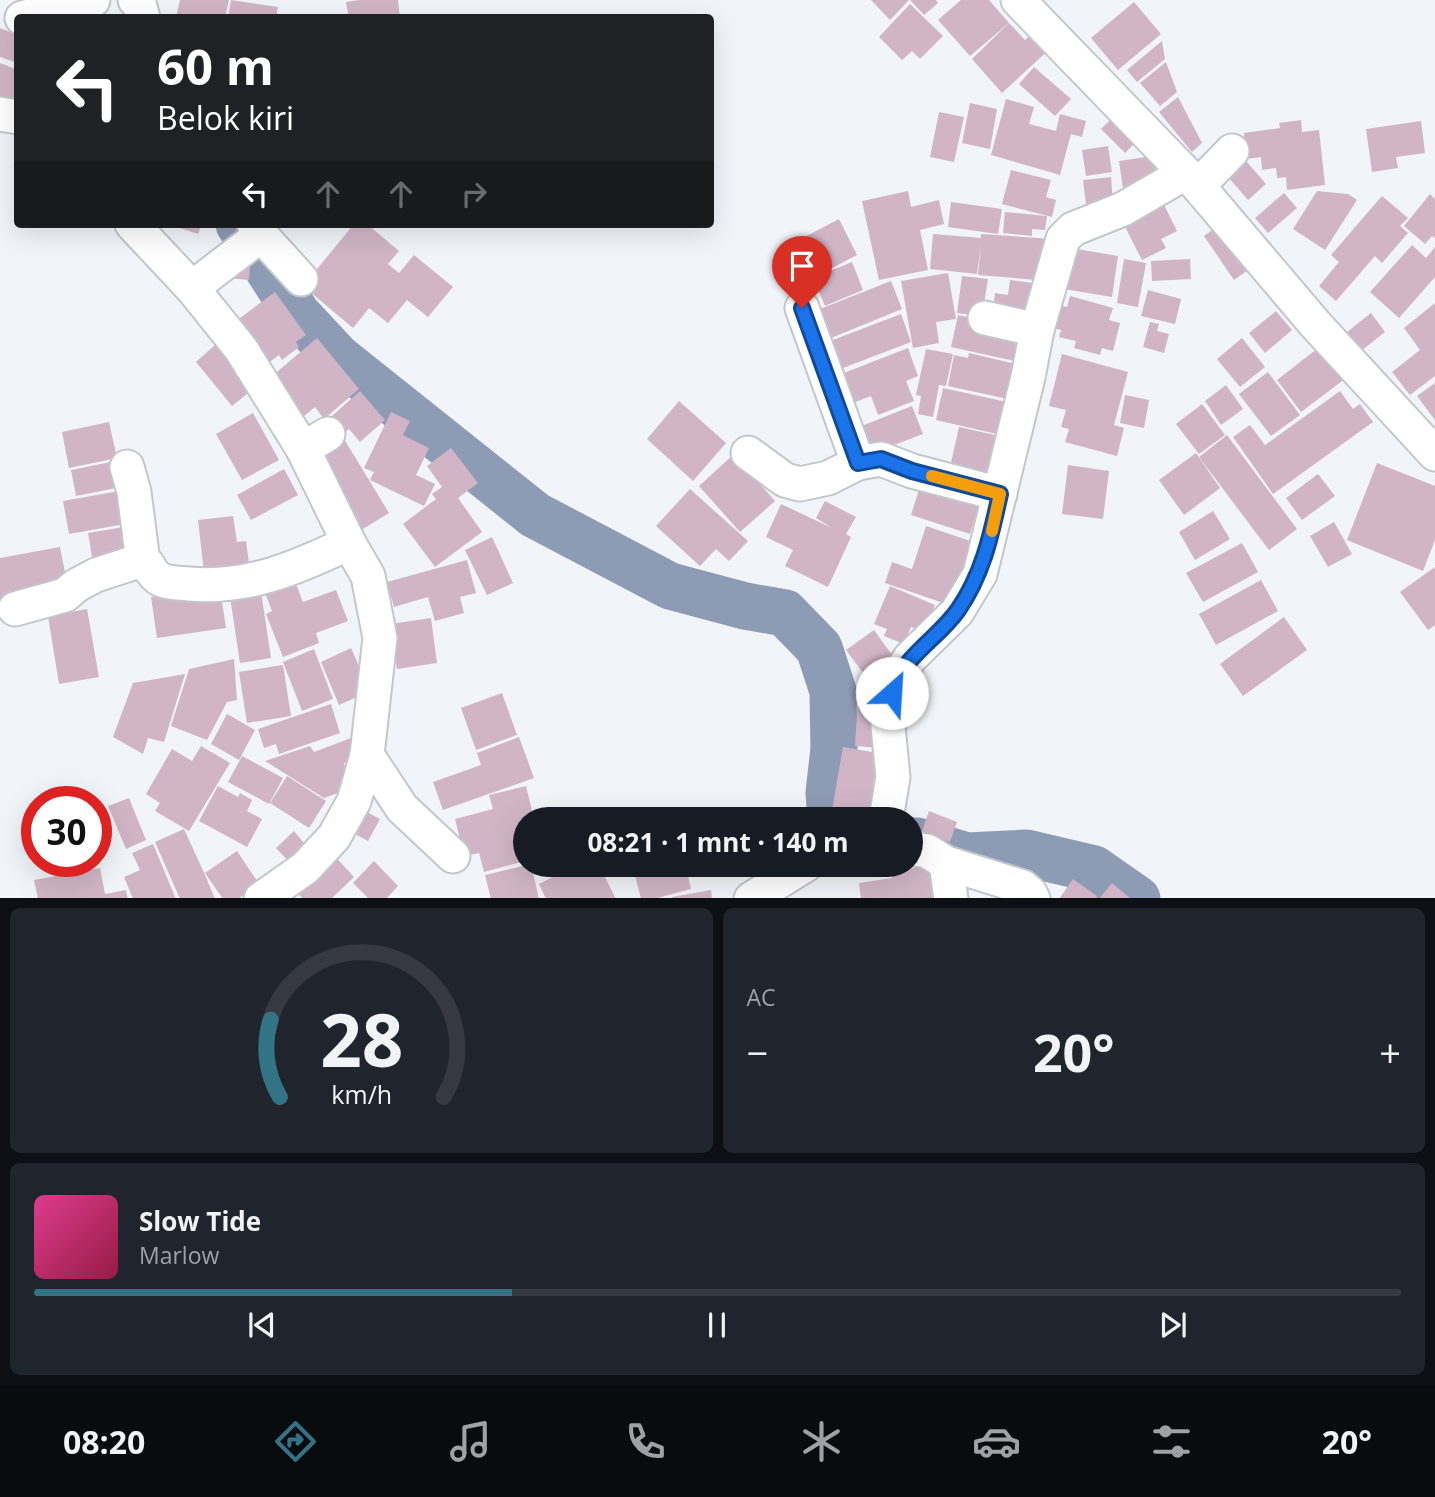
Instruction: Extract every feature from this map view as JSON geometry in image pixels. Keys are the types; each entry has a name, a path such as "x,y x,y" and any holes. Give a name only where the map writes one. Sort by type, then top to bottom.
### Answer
{"street":[{"path":"36,14 93,0"},
{"path":"1018,0 1192,180 1316,325 1435,454"},
{"path":"888,807 893,777 888,708 897,678 910,658 957,612 980,574 1037,330 1063,239 1073,229 1192,180 1232,151"},
{"path":"136,228 192,288 316,442 348,543 368,576 380,638 367,755 354,802 334,837 305,868 261,898"},
{"path":"192,288 252,237 301,279"},
{"path":"802,308 858,463"},
{"path":"985,318 1037,330"},
{"path":"748,453 785,480 800,484 828,478 858,463 881,459 912,471 1000,494"},
{"path":"127,467 134,492 143,562"},
{"path":"15,609 65,595 77,584 96,575 136,562 148,565 159,579 218,586 269,576 309,562 348,543"},
{"path":"367,755 402,808 453,856"},
{"path":"923,849 946,863 1023,887 1032,898"},
{"path":"946,863 951,898"},
{"path":"751,898 786,877"}],"building":[{"path":"180,0 229,0 226,14 177,14"},
{"path":"231,0 278,7 277,14 229,14"},
{"path":"398,0 400,14 348,14 346,2"},
{"path":"871,0 909,0 890,20"},
{"path":"910,0 936,0 938,3 924,15"},
{"path":"961,0 989,0 1009,23 970,56 938,20"},
{"path":"1134,2 1161,34 1118,70 1091,38"},
{"path":"910,4 943,36 920,59 912,51 902,60 879,37"},
{"path":"1009,23 1025,40 1037,29 1053,46 1002,93 972,59"},
{"path":"0,28 14,33 14,62 0,57"},
{"path":"1162,41 1165,59 1137,82 1127,70"},
{"path":"1166,62 1177,92 1160,106 1140,83"},
{"path":"0,63 14,68 14,97 8,112 0,109"},
{"path":"1034,67 1071,99 1055,116 1019,84"},
{"path":"1178,97 1202,143 1192,152 1159,112"},
{"path":"1006,99 1034,107 1029,124 1056,131 1060,114 1086,121 1082,137 1071,134 1060,175 991,155"},
{"path":"970,103 997,109 990,149 962,143"},
{"path":"939,112 964,117 954,162 930,157"},
{"path":"1116,114 1140,138 1125,153 1101,129"},
{"path":"1301,120 1302,132 1319,130 1325,185 1287,190 1286,177 1277,178 1276,168 1262,170 1261,157 1246,159 1244,133 1280,128 1279,123"},
{"path":"1421,121 1425,153 1396,157 1398,168 1372,172 1366,129"},
{"path":"1108,146 1112,172 1086,176 1082,150"},
{"path":"1240,154 1266,184 1248,200 1222,170"},
{"path":"1153,156 1157,184 1123,189 1119,161"},
{"path":"1011,170 1051,180 1046,197 1056,200 1052,217 1002,204"},
{"path":"1111,177 1113,202 1086,205 1083,180"},
{"path":"908,191 911,207 939,200 944,224 920,230 928,270 879,280 862,201"},
{"path":"1317,191 1348,194 1357,200 1325,250 1293,229"},
{"path":"1284,193 1297,208 1268,233 1255,218"},
{"path":"1430,194 1435,199 1435,238 1432,236 1425,244 1404,226"},
{"path":"1382,196 1408,218 1400,226 1408,233 1382,263 1375,256 1336,301 1319,286 1339,262 1331,255"},
{"path":"1160,197 1177,231 1161,239 1166,248 1142,260 1120,217"},
{"path":"951,202 1002,209 998,234 948,227"},
{"path":"1005,212 1047,216 1045,230 1032,229 1032,236 1003,233"},
{"path":"839,219 857,255 815,277 797,241"},
{"path":"1223,222 1254,266 1234,280 1204,236"},
{"path":"179,228 200,228 198,234"},
{"path":"351,228 372,228 399,251 388,264 399,273 414,255 453,287 428,317 407,300 388,323 369,308 353,328 303,286"},
{"path":"933,234 1052,239 1050,281 978,275 981,244 977,274 930,269"},
{"path":"1412,245 1426,258 1435,247 1435,277 1399,318 1370,292"},
{"path":"1071,248 1118,256 1112,297 1064,289"},
{"path":"796,256 814,286 795,297 778,266"},
{"path":"1124,259 1146,263 1138,307 1117,303"},
{"path":"1190,259 1191,279 1152,281 1151,261"},
{"path":"852,262 863,290 825,306 813,278"},
{"path":"229,264 250,266 249,280 228,278"},
{"path":"948,273 956,319 936,322 939,343 913,348 901,281"},
{"path":"962,276 988,279 982,316 957,313"},
{"path":"1010,280 1040,284 1036,327 993,313 995,293 1008,295"},
{"path":"891,281 902,309 831,338 820,309"},
{"path":"1148,290 1181,299 1175,324 1141,316"},
{"path":"275,292 306,335 296,342 299,347 282,360 279,355 267,364 236,321"},
{"path":"1070,296 1113,308 1109,320 1120,323 1113,351 1102,348 1100,355 1074,348 1076,341 1059,337 1061,330 1049,327 1054,304 1067,307"},
{"path":"1435,303 1435,376 1410,395 1392,372 1420,350 1404,328"},
{"path":"1276,311 1292,330 1265,353 1249,333"},
{"path":"1371,313 1385,332 1361,351 1347,332"},
{"path":"901,314 911,342 843,368 833,340"},
{"path":"958,315 1032,331 1024,363 951,347"},
{"path":"1150,322 1159,324 1157,331 1169,334 1164,353 1143,347"},
{"path":"317,338 359,389 324,419 315,407 304,416 271,377"},
{"path":"1242,338 1265,367 1240,387 1217,359"},
{"path":"215,345 252,390 232,406 196,362"},
{"path":"1322,345 1346,378 1301,412 1277,380"},
{"path":"908,348 918,376 906,381 914,401 878,415 871,396 842,407 831,378"},
{"path":"926,349 953,354 946,386 939,385 933,417 918,414 921,396 916,395"},
{"path":"969,353 1024,366 1017,401 948,386 954,355 968,358"},
{"path":"1062,354 1128,372 1114,425 1124,428 1117,456 1065,442 1069,429 1061,427 1066,410 1049,406"},
{"path":"1268,372 1300,415 1271,436 1239,394"},
{"path":"1435,383 1435,420 1417,396"},
{"path":"1226,385 1243,409 1221,425 1205,401"},
{"path":"943,388 1016,404 1001,435 936,420"},
{"path":"360,391 385,420 360,442 349,429 336,439 323,424"},
{"path":"1340,391 1353,409 1360,404 1373,422 1273,494 1233,437 1250,425 1265,445"},
{"path":"1125,395 1149,400 1144,428 1120,423"},
{"path":"679,401 726,443 693,481 647,439"},
{"path":"1202,404 1225,435 1199,454 1176,424"},
{"path":"912,406 923,434 865,456 854,429"},
{"path":"391,412 410,421 403,435 429,448 416,475 435,484 424,506 370,480 374,472 364,468"},
{"path":"253,413 279,460 242,480 216,434"},
{"path":"109,422 117,458 69,468 62,432"},
{"path":"959,427 1009,438 997,488 948,476"},
{"path":"1227,435 1297,529 1269,550 1199,457"},
{"path":"344,439 389,513 358,532 313,458"},
{"path":"451,448 478,483 458,498 482,532 435,567 403,524 436,499 432,494 442,487 427,466"},
{"path":"1196,453 1220,488 1184,515 1159,480"},
{"path":"734,454 775,501 740,532 699,486"},
{"path":"116,461 121,487 76,496 71,470"},
{"path":"1377,463 1435,486 1435,540 1423,571 1347,540"},
{"path":"1068,465 1109,471 1103,519 1062,514"},
{"path":"284,469 298,495 251,520 237,495"},
{"path":"1318,474 1335,496 1302,520 1286,498"},
{"path":"923,477 982,496 970,534 911,515"},
{"path":"690,489 748,541 729,561 716,549 700,566 656,526"},
{"path":"119,491 125,524 69,534 63,501"},
{"path":"825,501 856,517 846,534 851,537 828,587 785,566 793,550 766,537 781,504 832,528 816,518"},
{"path":"1213,511 1230,539 1195,560 1179,532"},
{"path":"233,516 237,542 246,541 251,578 204,572 198,520"},
{"path":"1334,522 1352,554 1328,567 1310,536"},
{"path":"130,526 135,556 93,563 88,533"},
{"path":"926,526 979,544 958,608 885,583 892,562 912,569"},
{"path":"492,537 513,583 487,595 465,550"},
{"path":"1242,543 1258,572 1203,602 1186,573"},
{"path":"60,547 68,588 0,601 0,558"},
{"path":"467,560 476,593 460,597 464,613 435,621 428,597 394,607 387,582"},
{"path":"1435,567 1435,625 1428,630 1400,592"},
{"path":"292,574 303,602 336,590 348,621 316,633 319,643 283,657 266,614 272,611 262,585"},
{"path":"1261,580 1278,611 1216,645 1199,614"},
{"path":"260,585 271,658 240,663 229,590"},
{"path":"890,586 935,605 924,633 911,627 904,644 884,636 887,629 874,624"},
{"path":"220,588 226,628 157,638 151,597"},
{"path":"87,609 99,677 59,684 48,616"},
{"path":"1284,617 1307,650 1243,696 1220,664"},
{"path":"431,618 437,663 397,669 390,624"},
{"path":"874,630 902,669 875,689 846,650"},
{"path":"351,648 370,691 339,705 321,662"},
{"path":"314,649 333,699 302,711 283,662"},
{"path":"234,659 237,700 227,702 207,740 171,726 189,669"},
{"path":"283,665 291,716 247,723 239,672"},
{"path":"185,674 164,742 148,738 143,754 113,737 133,683"},
{"path":"502,693 517,735 476,750 461,708"},
{"path":"858,699 885,702 881,748 855,746"},
{"path":"331,704 340,733 279,754 276,744 264,748 258,729"},
{"path":"227,714 255,730 239,760 211,744"},
{"path":"519,737 534,778 443,810 433,782 481,765 477,753"},
{"path":"351,738 360,755 344,763 352,788 324,798 265,761 310,746 314,752"},
{"path":"201,746 230,763 189,831 155,811 160,803 146,794 172,749 192,761"},
{"path":"843,747 890,755 881,807 833,807"},
{"path":"242,756 283,778 269,804 228,782"},
{"path":"287,776 326,801 309,828 270,803"},
{"path":"218,786 238,797 240,793 252,800 247,811 262,819 247,847 199,821"},
{"path":"526,786 531,807 513,807 513,864 484,872 479,853 464,856 455,819 493,809 489,795"},
{"path":"129,798 146,840 126,849 112,816 112,804"},
{"path":"365,811 380,819 368,841 353,833"},
{"path":"929,811 957,822 950,842 923,831"},
{"path":"184,829 215,898 180,898 155,842"},
{"path":"294,831 309,849 292,865 276,848"},
{"path":"153,844 176,898 133,898 124,877 140,870 132,853"},
{"path":"237,851 259,884 239,898 222,898 205,873"},
{"path":"331,852 354,877 332,898 302,898 293,888"},
{"path":"374,861 398,886 387,898 368,898 353,883"},
{"path":"936,865 940,898 861,898 859,883 923,877 923,867"},
{"path":"513,868 513,877 534,877 539,898 491,898 485,875"},
{"path":"50,877 102,877 105,894 126,890 128,898 38,898 34,880"},
{"path":"553,877 605,877 616,898 546,898 539,884"},
{"path":"636,877 688,877 691,889 658,898 641,898"},
{"path":"1073,879 1097,896 1096,898 1060,898"},
{"path":"1112,883 1130,898 1100,898"},
{"path":"711,890 712,898 672,898"}],"waterway":[{"path":"242,228 297,314 338,358 535,515 670,586 745,606 785,613 819,648 833,691 834,749 830,807"},
{"path":"923,843 967,856 1026,853 1094,869 1136,898"}],"slow traffic":[{"path":"932,476 1000,494 992,531"}],"route":[{"path":"802,308 858,463 881,459 912,471 1000,494 980,574 957,612 910,658 897,678 892,693"}]}
